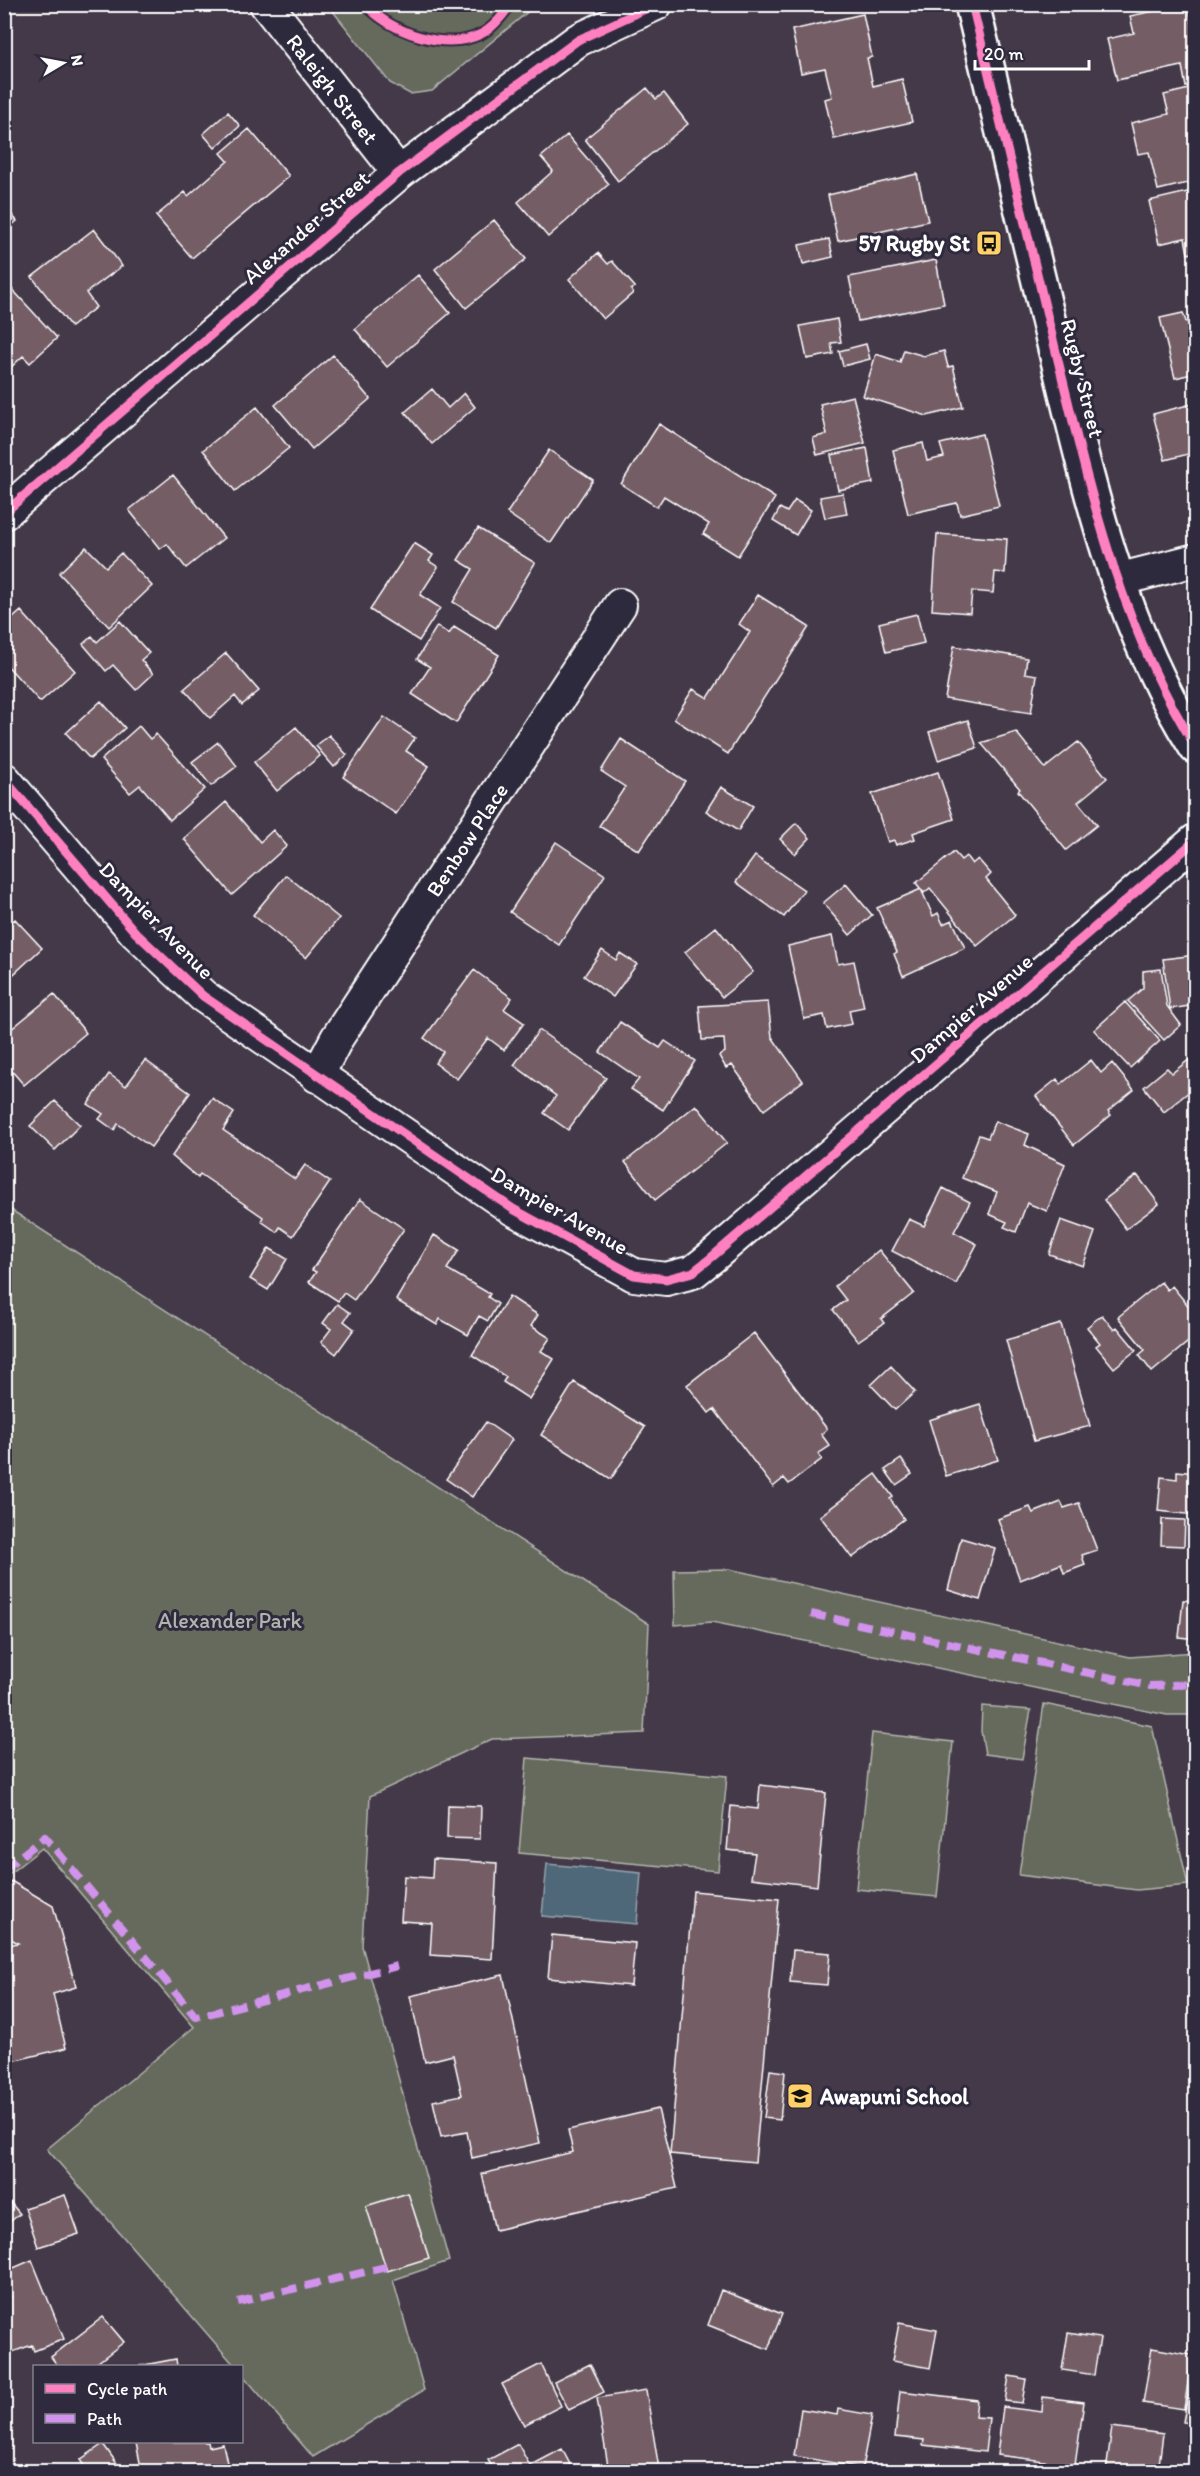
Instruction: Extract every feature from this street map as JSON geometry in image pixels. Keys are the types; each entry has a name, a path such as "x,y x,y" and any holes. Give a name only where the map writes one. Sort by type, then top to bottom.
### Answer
{"street":[{"name":"Raleigh Street","path":"266,4 399,173"},
{"name":"Alexander Street","path":"4,513 399,173 578,39 656,4"},
{"name":"Rugby Street","path":"972,4 1090,493 1118,580 1147,654 1196,747"},
{"path":"1118,580 1196,560"},
{"name":"Benbow Place","path":"316,1076 337,1038 620,605"},
{"name":"Dampier Avenue","path":"4,779 136,933 202,996 513,1209 634,1275 666,1279 693,1272 712,1257 1196,840"}],"green space":[{"path":"328,5 536,5 432,91 410,94 390,83"},
{"name":"Alexander Park","path":"5,1206 649,1624 644,1733 492,1739 370,1796 362,1946 449,2261 393,2280 424,2390 313,2457 243,2375 243,2365 234,2365 47,2149 194,2027 42,1848 5,1877"},
{"path":"729,1569 1130,1657 1195,1652 1195,1715 1167,1715 712,1622 675,1625 674,1570"},
{"path":"1044,1704 1152,1726 1188,1885 1137,1890 1019,1875"},
{"path":"982,1706 1031,1710 1022,1759 985,1754 981,1731"},
{"path":"872,1733 953,1742 937,1897 856,1889"},
{"path":"527,1758 727,1776 718,1871 519,1853"}],"water":[{"path":"547,1864 641,1873 637,1924 542,1916"}],"building":[{"path":"420,4 464,4 462,13 420,7"},
{"path":"1188,4 1196,39 1196,85 1186,87 1182,66 1117,80 1107,39 1134,33 1130,16"},
{"path":"863,14 872,57 867,58 873,86 902,79 912,122 834,139 825,99 832,97 825,68 801,73 792,30"},
{"path":"647,88 656,99 664,93 688,124 618,181 585,139"},
{"path":"1193,88 1196,113 1190,114 1196,136 1196,181 1158,190 1149,152 1138,154 1131,123 1169,114 1164,95"},
{"path":"228,112 240,126 215,148 203,134"},
{"path":"249,129 289,176 192,258 156,216 185,192 188,196 228,161 221,153"},
{"path":"567,135 609,184 548,237 518,202 553,171 541,157"},
{"path":"917,174 928,221 838,241 828,195"},
{"path":"1196,190 1196,252 1188,254 1185,238 1159,244 1149,201"},
{"path":"4,205 17,221 4,232"},
{"path":"494,220 526,259 466,308 435,269"},
{"path":"94,229 122,266 86,293 96,307 71,327 32,277"},
{"path":"829,239 833,257 803,264 799,245"},
{"path":"598,253 608,264 612,261 635,287 631,290 633,293 603,319 569,279"},
{"path":"936,260 944,304 858,321 849,277"},
{"path":"418,275 450,313 387,367 355,329"},
{"path":"11,288 57,338 30,363 23,356 8,370 4,366 4,294"},
{"path":"1183,313 1186,322 1196,320 1196,373 1175,378 1160,318"},
{"path":"837,319 841,342 831,343 833,354 807,359 800,326"},
{"path":"866,344 870,359 843,366 839,351"},
{"path":"904,350 924,356 944,351 948,367 953,366 963,407 927,416 863,396 876,354 900,362"},
{"path":"333,355 370,399 312,449 275,405"},
{"path":"432,389 448,408 464,393 475,407 432,444 405,412"},
{"path":"853,396 865,443 817,455 813,438 827,434 820,404"},
{"path":"1196,403 1196,452 1165,460 1153,414"},
{"path":"257,407 289,448 235,491 203,450"},
{"path":"659,424 775,498 738,556 703,534 709,524 664,496 657,507 621,484"},
{"path":"982,434 999,506 960,515 957,503 908,514 893,450 923,443 927,461 944,457 940,444"},
{"path":"867,448 873,483 838,490 831,455"},
{"path":"549,450 593,480 551,543 507,513"},
{"path":"173,475 224,538 186,568 167,544 160,549 129,510"},
{"path":"843,493 847,514 825,518 820,497"},
{"path":"795,500 811,510 796,535 773,521 780,508 787,512"},
{"path":"478,528 535,563 496,628 453,602 473,569 458,560"},
{"path":"937,534 1007,539 1005,573 995,572 993,593 972,591 970,613 932,610"},
{"path":"414,543 433,555 429,561 438,567 420,595 440,608 419,641 370,610"},
{"path":"86,547 106,567 121,553 152,586 109,627 59,573"},
{"path":"758,595 809,627 728,754 674,719 693,689 708,698 750,632 739,624"},
{"path":"21,611 75,671 40,702 4,662 4,626"},
{"path":"917,614 924,643 886,652 879,623"},
{"path":"120,621 149,653 141,660 153,674 136,690 113,665 106,671 83,644 92,636 97,642"},
{"path":"437,626 449,634 454,627 499,655 456,723 412,694 430,667 417,659"},
{"path":"954,646 1027,658 1025,673 1037,675 1031,713 945,699"},
{"path":"226,653 259,691 242,705 235,696 210,718 184,689"},
{"path":"101,701 125,728 90,759 66,733"},
{"path":"384,717 415,738 406,751 429,766 396,814 343,777"},
{"path":"968,720 977,748 938,760 929,732"},
{"path":"139,726 150,739 156,734 205,789 170,820 140,785 130,793 101,760"},
{"path":"296,727 320,756 277,791 254,762"},
{"path":"1016,732 1045,768 1078,742 1107,778 1078,802 1097,825 1066,850 1018,791 1020,789 981,743"},
{"path":"329,735 347,755 334,767 316,746"},
{"path":"621,739 685,781 639,851 599,826 625,787 601,771"},
{"path":"218,742 237,766 211,786 192,762"},
{"path":"938,772 954,819 913,833 915,839 896,845 894,840 888,842 872,794"},
{"path":"721,787 753,806 738,831 706,811"},
{"path":"226,802 260,842 273,830 287,846 232,895 184,839"},
{"path":"796,823 810,838 795,854 780,839"},
{"path":"556,842 605,875 559,945 510,912"},
{"path":"954,852 961,860 966,856 972,864 978,859 991,874 986,879 1015,915 977,946 930,888 924,893 916,883"},
{"path":"755,856 804,890 784,917 736,882"},
{"path":"286,875 339,918 306,958 253,915"},
{"path":"846,884 872,915 850,935 823,903"},
{"path":"921,889 933,916 938,913 943,924 952,920 965,948 903,976 894,954 897,952 877,908"},
{"path":"15,919 42,948 4,983 4,929"},
{"path":"716,927 753,972 722,997 685,952"},
{"path":"832,936 838,964 854,961 864,1007 849,1010 852,1024 827,1029 824,1015 804,1019 788,946"},
{"path":"602,950 616,960 620,953 637,964 613,997 584,976"},
{"path":"1196,955 1196,1005 1170,1009 1163,959"},
{"path":"1161,969 1167,1006 1181,1025 1164,1040 1128,1001 1143,988 1143,971"},
{"path":"474,970 512,998 504,1009 524,1023 504,1050 488,1038 457,1079 435,1063 443,1052 424,1038"},
{"path":"54,994 86,1033 24,1085 4,1062 4,1035"},
{"path":"768,1002 772,1037 803,1081 764,1110 732,1065 726,1068 719,1056 725,1052 724,1039 702,1040 699,1006"},
{"path":"1125,1002 1160,1041 1130,1068 1094,1030"},
{"path":"620,1022 660,1048 665,1041 695,1061 663,1110 631,1089 639,1079 600,1052"},
{"path":"539,1030 606,1078 568,1130 544,1113 556,1096 514,1065"},
{"path":"1195,1055 1196,1086 1164,1112 1144,1087 1167,1068 1172,1073"},
{"path":"145,1060 190,1093 151,1147 118,1124 114,1130 99,1119 103,1114 88,1104 109,1074 126,1086"},
{"path":"1091,1060 1101,1073 1112,1063 1134,1090 1108,1111 1111,1115 1074,1145 1036,1096 1057,1079 1061,1084"},
{"path":"212,1098 234,1113 223,1130 295,1179 305,1165 330,1182 293,1236 280,1227 277,1232 261,1221 263,1217 200,1174 198,1178 172,1156"},
{"path":"55,1101 80,1125 55,1150 30,1126"},
{"path":"696,1105 727,1143 655,1200 625,1162"},
{"path":"995,1121 1029,1134 1025,1145 1065,1164 1047,1211 1027,1203 1016,1232 1004,1227 1007,1222 989,1214 997,1192 962,1178 979,1135 988,1138"},
{"path":"1137,1175 1159,1204 1126,1229 1104,1200"},
{"path":"943,1188 970,1202 954,1232 977,1244 956,1284 892,1251 909,1219 924,1226"},
{"path":"360,1199 404,1229 354,1300 344,1293 338,1301 309,1282 316,1272 312,1270"},
{"path":"1061,1220 1095,1232 1083,1266 1049,1254"},
{"path":"434,1235 459,1250 447,1269 490,1294 488,1297 498,1304 488,1321 479,1316 468,1335 440,1319 437,1325 396,1300"},
{"path":"269,1248 287,1259 268,1290 250,1279"},
{"path":"879,1250 914,1293 881,1319 884,1323 858,1341 833,1310 846,1300 835,1286"},
{"path":"1161,1282 1167,1290 1172,1286 1196,1315 1196,1331 1191,1335 1194,1337 1152,1372 1139,1355 1145,1350 1118,1317"},
{"path":"509,1296 538,1315 531,1326 550,1338 541,1351 554,1359 529,1399 503,1382 506,1377 472,1355"},
{"path":"337,1304 350,1313 344,1321 354,1329 336,1354 321,1342 331,1329 323,1323"},
{"path":"1102,1315 1114,1330 1117,1327 1136,1350 1114,1368 1096,1346 1100,1343 1087,1327"},
{"path":"1061,1324 1090,1426 1034,1441 1006,1340"},
{"path":"754,1333 827,1429 821,1434 830,1446 818,1454 822,1459 789,1484 784,1478 773,1487 714,1409 709,1413 687,1385"},
{"path":"891,1366 915,1392 895,1410 871,1385"},
{"path":"574,1382 645,1427 611,1479 541,1435"},
{"path":"980,1404 998,1460 946,1476 929,1420"},
{"path":"486,1422 512,1440 472,1497 446,1479"},
{"path":"901,1459 912,1474 896,1485 885,1470"},
{"path":"1177,1471 1196,1473 1196,1515 1158,1511 1161,1477 1177,1479"},
{"path":"876,1474 893,1497 890,1499 904,1519 852,1558 820,1516"},
{"path":"1061,1502 1064,1508 1079,1503 1097,1550 1082,1555 1085,1565 1064,1573 1061,1564 1020,1580 998,1519 1030,1507 1033,1513"},
{"path":"1162,1519 1185,1520 1184,1546 1161,1545"},
{"path":"961,1538 995,1548 980,1600 948,1590"},
{"path":"1183,1600 1196,1601 1196,1639 1179,1637"},
{"path":"760,1785 826,1793 817,1886 751,1878 755,1853 727,1850 731,1806 758,1809"},
{"path":"448,1805 481,1806 480,1839 447,1838"},
{"path":"433,1859 497,1863 492,1959 430,1955 432,1923 401,1921 404,1876 432,1878"},
{"path":"11,1881 53,1906 76,1987 53,1994 66,2048 4,2063 4,1946 18,1943 4,1935 4,1891"},
{"path":"693,1891 779,1899 755,2162 670,2154"},
{"path":"552,1935 635,1943 631,1986 548,1978"},
{"path":"793,1950 830,1953 827,1985 790,1982"},
{"path":"503,1975 540,2143 472,2158 467,2132 441,2137 433,2101 462,2095 453,2055 425,2062 410,1996"},
{"path":"770,2070 785,2072 780,2120 764,2118"},
{"path":"4,2098 11,2105 4,2111"},
{"path":"658,2109 677,2188 495,2230 482,2174 573,2152 568,2130"},
{"path":"408,2193 429,2258 387,2271 366,2206"},
{"path":"4,2195 20,2214 4,2226"},
{"path":"65,2195 79,2234 38,2247 25,2208"},
{"path":"32,2260 64,2339 34,2351 32,2345 4,2355 4,2299 11,2297 4,2280 4,2272"},
{"path":"721,2290 782,2314 768,2349 708,2325"},
{"path":"103,2317 124,2342 94,2365 57,2365 51,2357"},
{"path":"899,2323 937,2330 930,2368 892,2361"},
{"path":"1068,2333 1100,2338 1094,2375 1062,2370"},
{"path":"1152,2348 1192,2355 1184,2409 1143,2403"},
{"path":"176,2359 177,2365 144,2365"},
{"path":"541,2364 561,2406 524,2425 502,2384"},
{"path":"590,2364 604,2392 569,2410 554,2382"},
{"path":"1009,2376 1026,2379 1022,2403 1005,2401"},
{"path":"1191,2380 1196,2381 1196,2424 1183,2422"},
{"path":"646,2390 659,2469 642,2472 609,2472 597,2398"},
{"path":"900,2391 977,2400 975,2417 989,2418 985,2452 923,2445 924,2440 895,2437"},
{"path":"1043,2397 1084,2402 1075,2465 997,2455 1003,2407 1042,2412"},
{"path":"801,2409 837,2415 838,2409 872,2415 862,2468 794,2456"},
{"path":"1112,2427 1163,2434 1158,2472 1106,2472"},
{"path":"136,2443 208,2443 209,2447 223,2444 229,2472 142,2472"},
{"path":"103,2444 123,2472 88,2472 80,2460"},
{"path":"518,2444 530,2466 562,2449 574,2472 495,2472 488,2460"}],"marked path":[{"path":"811,1614 1150,1686 1196,1684"},
{"path":"4,1869 45,1837 196,2017 397,1966"},
{"path":"238,2302 386,2267"}],"cycle path":[{"path":"365,4 403,31 435,40 451,41 467,39 485,32 498,21 511,4"},
{"path":"4,513 399,173 578,40 656,4"},
{"path":"972,4 1081,454 1110,556 1147,654 1196,747"},
{"path":"4,779 136,933 203,996 513,1209 634,1275 666,1279 693,1272 712,1257 1196,840"}],"place":[{"name":"57 Rugby St","path":"989,243"},
{"name":"Awapuni School","path":"800,2096"}]}
